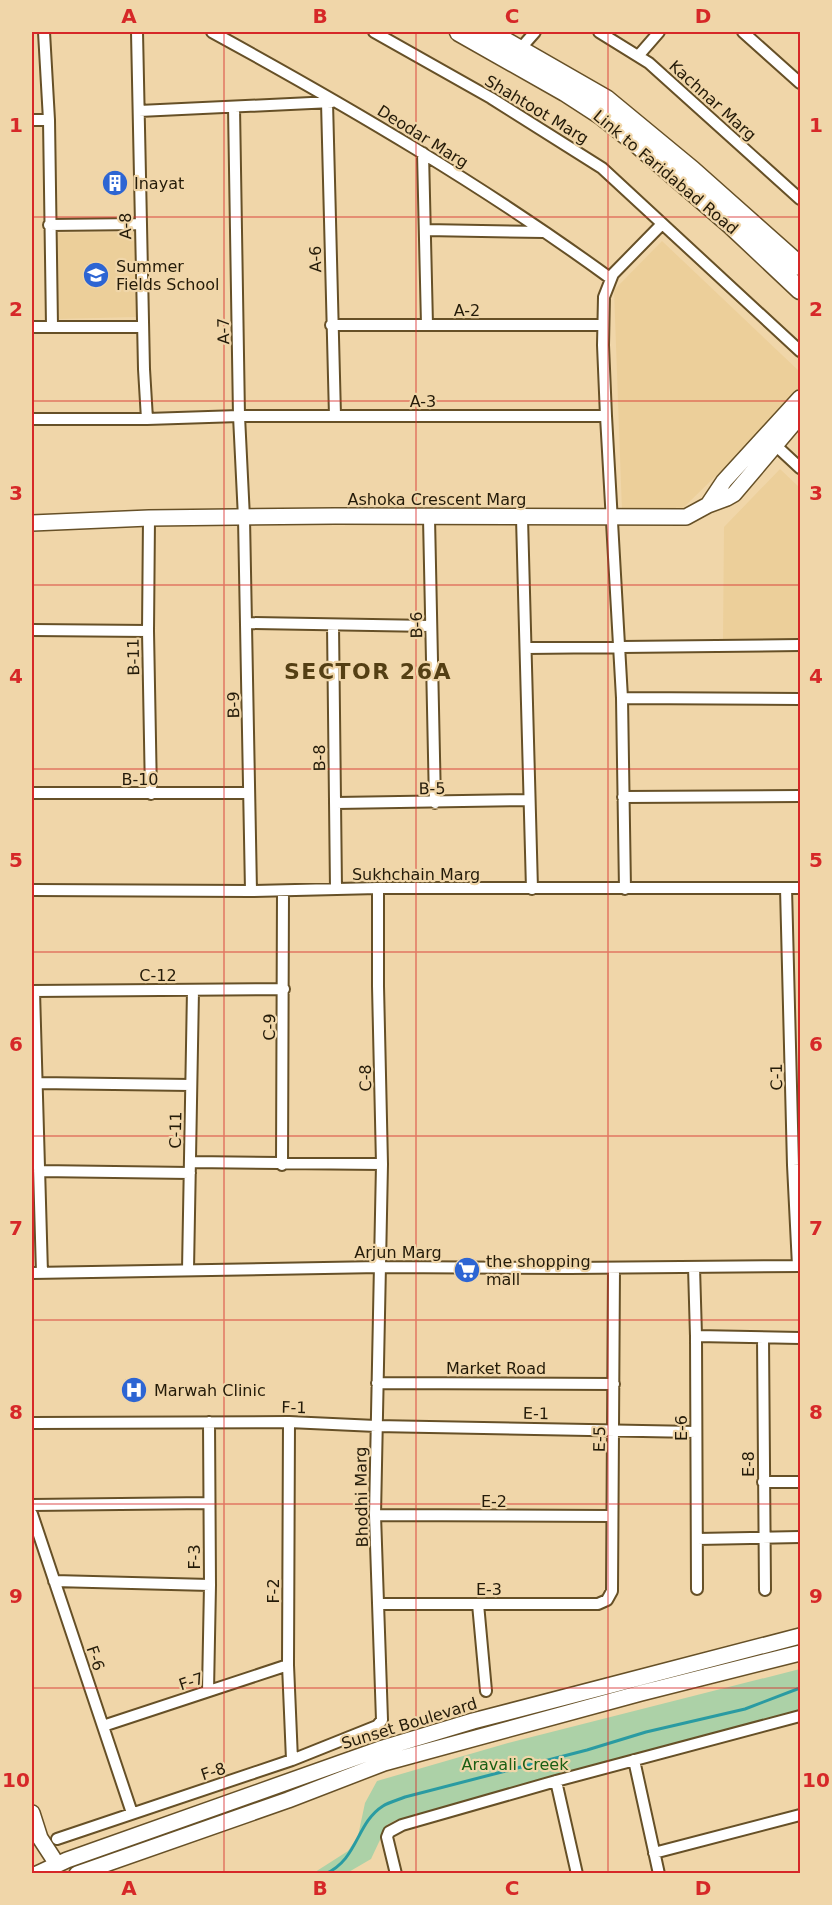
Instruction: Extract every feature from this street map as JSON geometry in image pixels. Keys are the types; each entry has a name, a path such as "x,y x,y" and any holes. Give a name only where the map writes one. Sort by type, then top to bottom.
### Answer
{"main road":[{"name":"Link to Faridabad Road","path":"459,32 565,92 602,116 636,142 801,290"},
{"name":"Link to Faridabad Road","path":"489,32 606,99 692,170 801,266"},
{"path":"770,440 801,398"},
{"name":"Ashoka Crescent Marg","path":"32,523 148,518 686,517 734,494 770,440 801,416"},
{"name":"Sunset Boulevard","path":"77,1874 288,1800 384,1763 801,1636"},
{"name":"Sunset Boulevard","path":"36,1874 60,1859 380,1749 452,1727 801,1653"},
{"path":"283,1782 288,1800"},
{"path":"32,1813 36,1842 60,1859"},
{"path":"97,1874 123,1857"},
{"path":"32,1867 36,1874"}],"street":[{"path":"44,32 49,120 52,326"},
{"name":"A-8","path":"137,32 140,224 147,419"},
{"name":"Deodar Marg","path":"212,32 423,153 546,232 610,278"},
{"name":"Shahtoot Marg","path":"374,32 430,62 582,154 624,186 666,228 801,351"},
{"path":"520,49 535,32"},
{"name":"Kachnar Marg","path":"599,32 639,55 801,199"},
{"path":"639,55 659,32"},
{"path":"743,32 801,82"},
{"path":"139,111 333,102"},
{"name":"A-6","path":"333,102 331,325 334,416"},
{"name":"A-7","path":"234,107 239,416 244,518"},
{"path":"32,120 49,120"},
{"path":"423,153 427,325"},
{"path":"49,225 140,224"},
{"path":"625,889 622,698 606,416 604,297 610,278 666,228"},
{"path":"425,230 546,232"},
{"name":"A-2","path":"331,325 603,325"},
{"path":"32,327 143,327"},
{"name":"A-3","path":"32,419 239,416 606,416"},
{"path":"770,440 801,468"},
{"name":"B-11","path":"148,518 151,794"},
{"name":"B-9","path":"244,518 251,891"},
{"name":"B-6","path":"429,518 435,803"},
{"path":"522,518 531,889"},
{"path":"247,623 431,626"},
{"name":"B-8","path":"333,626 336,889"},
{"path":"32,630 148,631"},
{"path":"526,648 801,645"},
{"path":"622,698 801,699"},
{"name":"B-10","path":"32,793 249,793"},
{"path":"623,796 801,796"},
{"name":"B-5","path":"336,803 529,800"},
{"name":"C-8","path":"378,888 382,1164 380,1267"},
{"name":"C-1","path":"786,888 796,1106 799,1266"},
{"name":"Sukhchain Marg","path":"32,890 801,888"},
{"name":"C-9","path":"282,1165 284,891"},
{"name":"C-12","path":"33,991 284,989"},
{"name":"C-11","path":"188,1270 193,990"},
{"path":"33,991 39,1172 37,1273"},
{"path":"37,1083 191,1084"},
{"path":"39,1172 382,1164"},
{"name":"Arjun Marg","path":"37,1273 380,1267 799,1266"},
{"name":"Bhodhi Marg","path":"377,1726 382,1720 383,1713 375,1515 380,1267"},
{"name":"E-6","path":"694,1267 697,1589"},
{"name":"E-5","path":"598,1604 607,1600 612,1591 614,1268"},
{"path":"696,1336 801,1338"},
{"name":"E-8","path":"763,1338 765,1590"},
{"name":"Market Road","path":"377,1383 614,1384"},
{"name":"F-3","path":"208,1691 209,1422"},
{"name":"F-1","path":"32,1423 289,1422 376,1426"},
{"name":"F-2","path":"289,1422 288,1665 292,1760"},
{"name":"E-1","path":"376,1426 696,1432"},
{"path":"763,1482 801,1482"},
{"path":"32,1505 209,1503"},
{"name":"F-6","path":"32,1514 132,1813"},
{"name":"E-2","path":"375,1515 612,1516"},
{"path":"697,1539 801,1537"},
{"path":"54,1581 210,1585"},
{"name":"E-3","path":"380,1604 598,1604"},
{"path":"478,1604 486,1691"},
{"name":"F-7","path":"103,1726 288,1665"},
{"path":"396,1874 387,1837 389,1832 395,1828 556,1781 801,1716"},
{"name":"F-8","path":"57,1839 292,1760 377,1726"},
{"path":"634,1760 658,1874"},
{"path":"556,1781 576,1873"},
{"path":"654,1853 801,1815"}],"shaded area":[{"name":"Summer Fields School","path":"135,232 136,317 57,319 55,233"},
{"path":"662,241 800,372 800,394 683,508 622,511 614,290"},
{"path":"780,469 800,488 800,640 723,641 724,527"}],"green space":[{"name":"Aravali Creek","path":"800,1669 800,1712 396,1820 387,1825 371,1859 347,1873 312,1874 348,1851 358,1836 365,1803 377,1781 508,1743"}],"waterway":[{"path":"325,1874 344,1860 374,1813 391,1802 646,1732 745,1709 800,1688"}],"place":[{"name":"Inayat","path":"115,183"},
{"name":"Summer Fields School","path":"96,275"},
{"name":"the shopping mall","path":"467,1270"},
{"name":"Marwah Clinic","path":"134,1390"}],"district":[{"name":"SECTOR 26A","path":"368,671"}]}
